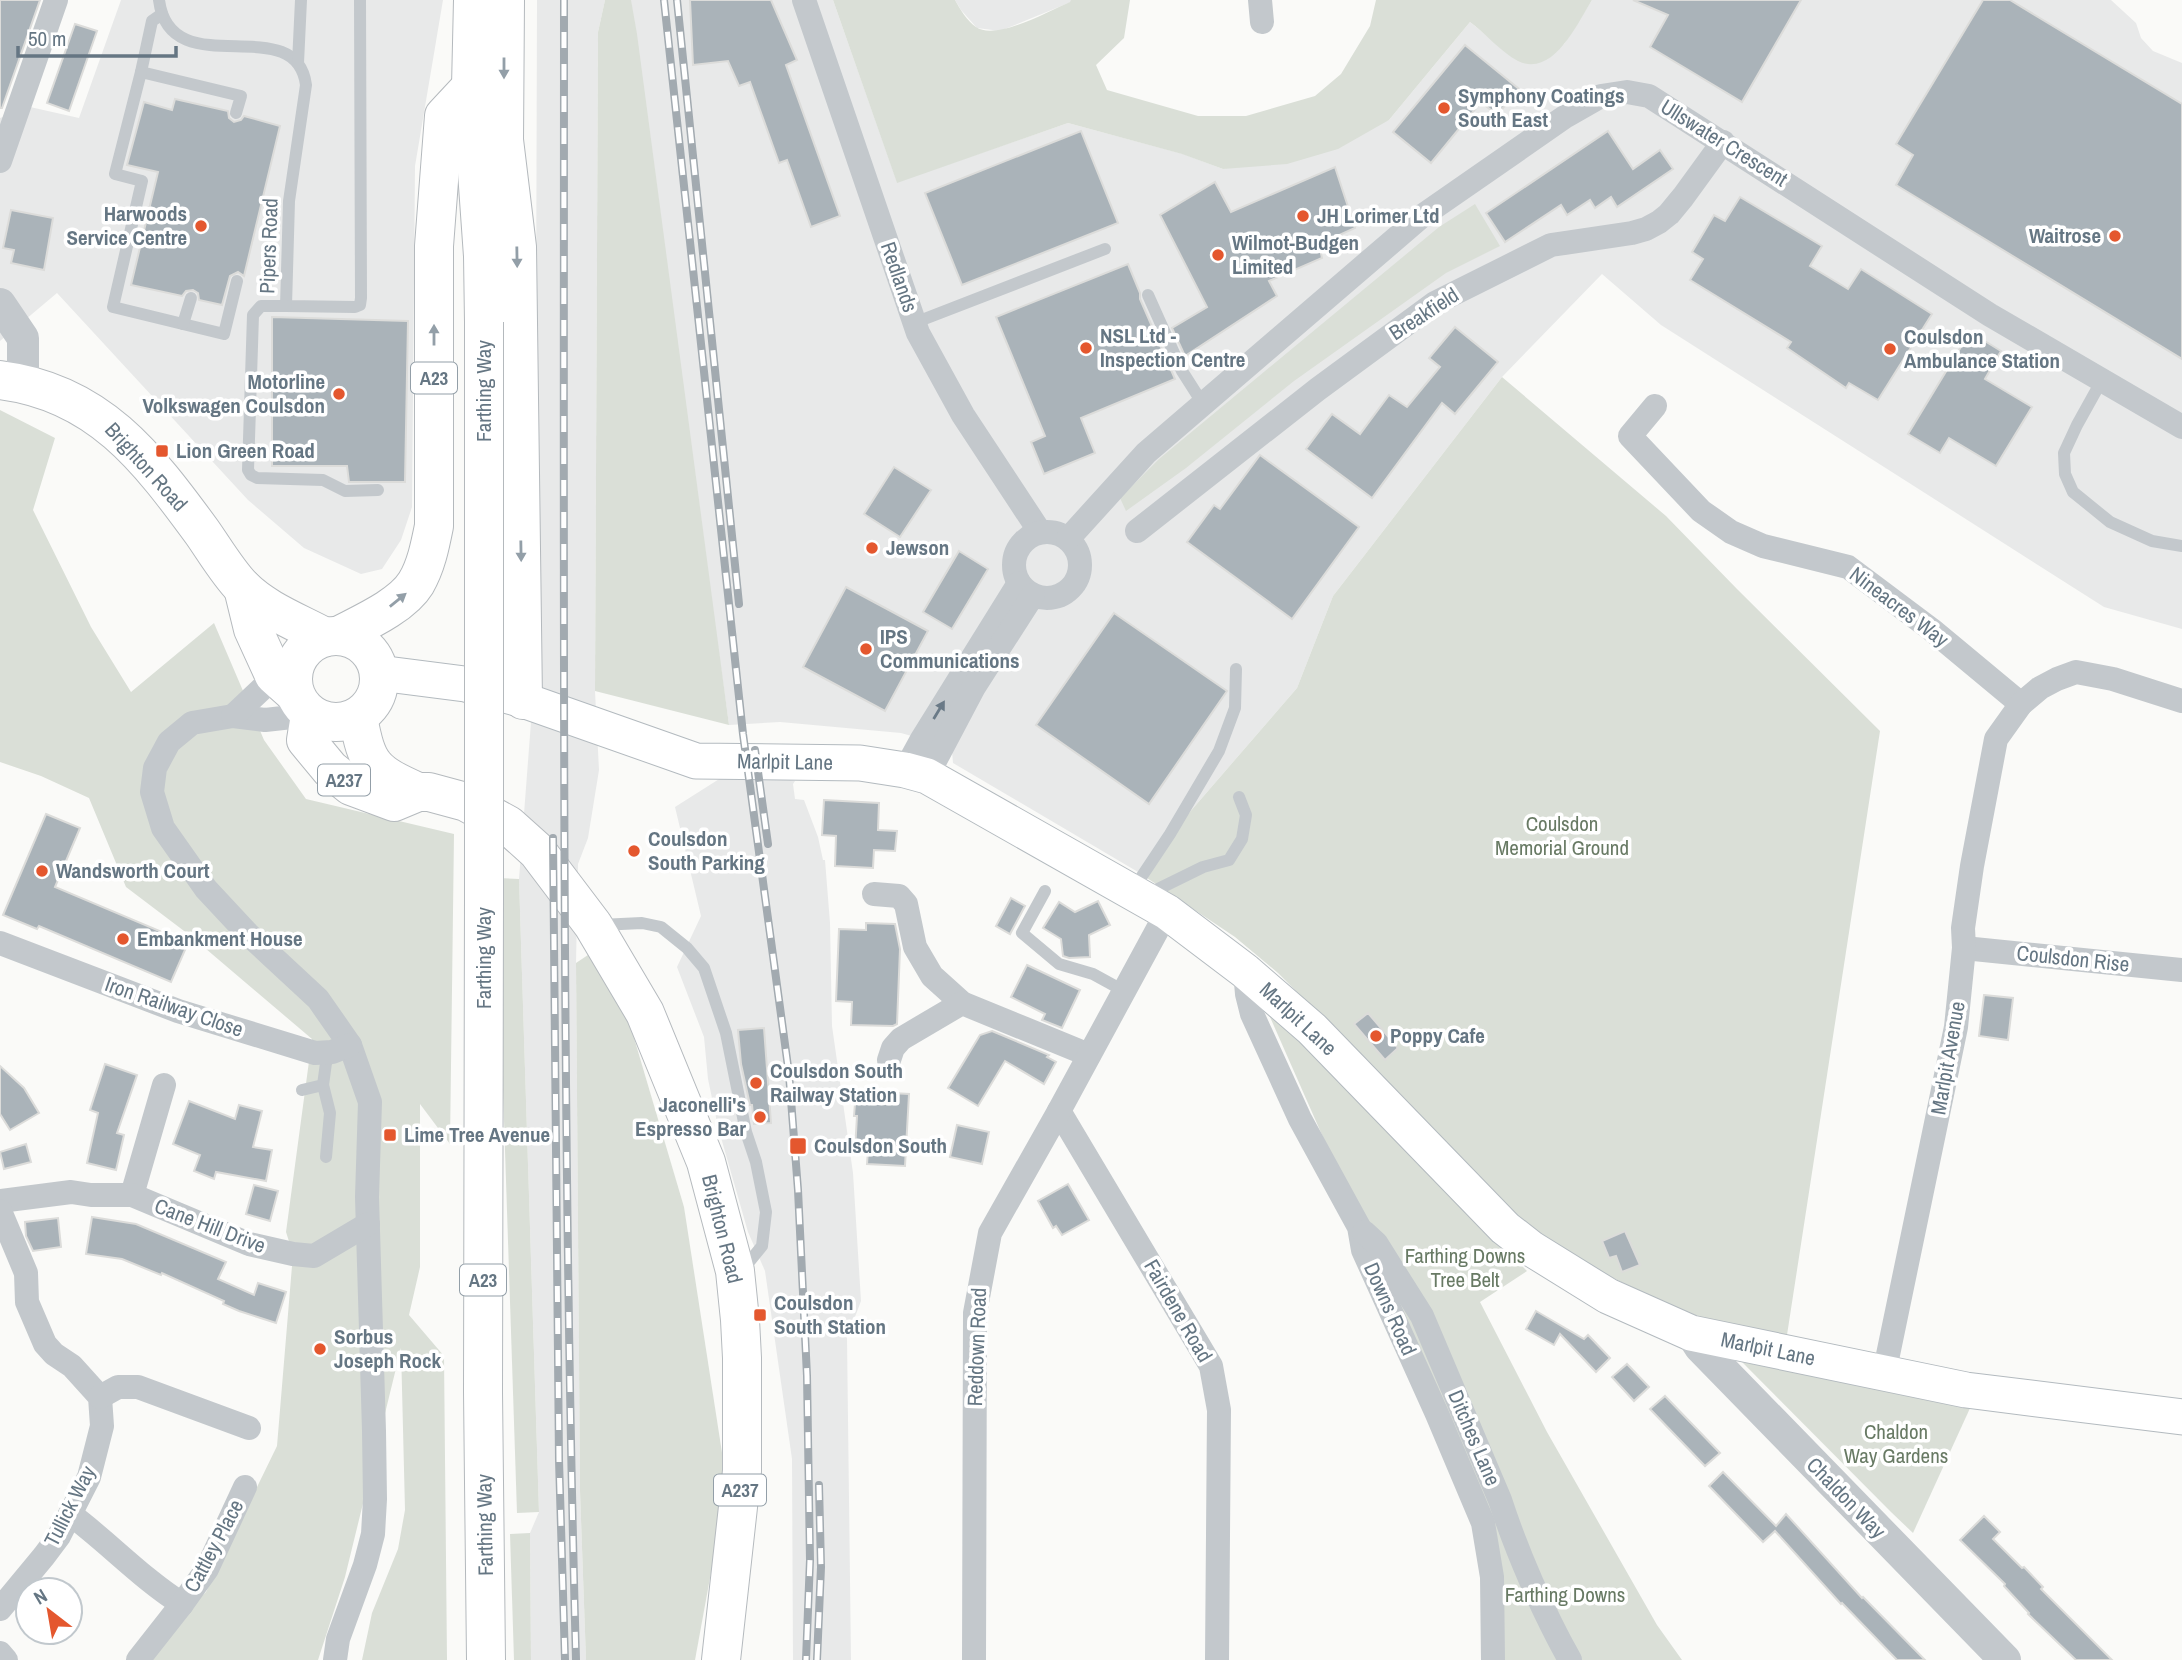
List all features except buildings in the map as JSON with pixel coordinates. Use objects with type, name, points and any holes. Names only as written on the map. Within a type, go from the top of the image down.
[{"type":"main road","name":"Farthing Way","points":[[473,0],[471,87],[483,256],[484,322],[483,1392],[486,1660]]},
{"type":"main road","name":"Farthing Way","points":[[483,256],[503,140],[505,0]]},
{"type":"main road","name":"A23","points":[[307,668],[400,599],[415,585],[428,557],[434,526],[433,246],[444,116],[471,87]]},
{"type":"main road","name":"A23","points":[[503,140],[517,247],[523,700]]},
{"type":"main road","name":"Brighton Road","points":[[11,382],[60,395],[87,408],[106,422],[131,444],[192,519],[243,588],[278,614],[307,668],[306,740],[330,769],[351,786],[394,802],[418,792],[429,792],[466,803],[508,825],[537,851],[602,925],[648,1020],[706,1162],[742,1266],[742,1471],[720,1660]]},
{"type":"main road","name":"Brighton Road","points":[[243,588],[253,629],[307,668]]},
{"type":"main road","points":[[351,638],[370,652],[379,673],[375,698],[358,717],[346,722],[321,720],[307,668],[351,638]]},
{"type":"main road","name":"Marlpit Lane","points":[[379,673],[465,684],[523,700],[696,761],[860,763],[916,773],[1147,900],[1245,971],[1312,1029],[1505,1228],[1532,1249],[1608,1296],[1691,1333],[1884,1374],[1966,1390],[2182,1417]]},
{"type":"main road","name":"Brighton Road","points":[[358,717],[370,761],[390,780],[418,792]]},
{"type":"street","points":[[0,161],[56,0]]},
{"type":"street","name":"Redlands","points":[[804,0],[914,323],[938,374],[1040,532]]},
{"type":"street","name":"Ullswater Crescent","points":[[1068,539],[1146,453],[1422,216],[1566,116],[1601,96],[1626,92],[1649,96],[1990,315],[2182,427]]},
{"type":"street","name":"Breakfield","points":[[1137,531],[1435,303],[1551,245],[1632,233],[1659,222],[1670,214],[1684,197],[1723,142]]},
{"type":"street","name":"Brighton Road","points":[[0,304],[23,338],[11,382]]},
{"type":"street","name":"Nineacres Way","points":[[1655,405],[1630,436],[1701,511],[1731,532],[1763,546],[1848,567],[1932,630],[2021,704]]},
{"type":"street","points":[[1049,531],[1068,539],[1079,556],[1078,577],[1064,593],[1054,597],[1044,598],[1026,589],[1015,573],[1013,562],[1021,543],[1040,532],[1049,531]]},
{"type":"street","points":[[916,773],[974,687],[1026,589]]},
{"type":"street","points":[[307,668],[265,720],[233,716],[192,723],[169,742],[155,768],[152,792],[163,828],[206,889],[248,934],[318,999],[370,1102],[368,1224],[375,1485],[373,1534],[365,1565],[338,1639],[335,1659]]},
{"type":"street","points":[[233,716],[264,687],[307,668]]},
{"type":"street","points":[[2021,704],[2040,688],[2076,672],[2113,679],[2182,701]]},
{"type":"street","name":"Marlpit Avenue","points":[[1884,1374],[1956,1027],[1964,948],[1963,928],[1996,739],[2021,704]]},
{"type":"street","points":[[874,894],[899,897],[905,904],[915,947],[932,976],[962,1003],[1089,1055]]},
{"type":"street","name":"Reddown Road","points":[[974,1660],[975,1313],[979,1280],[990,1233],[1124,991],[1147,900]]},
{"type":"street","name":"Iron Railway Close","points":[[0,943],[178,1011],[315,1053],[341,1049]]},
{"type":"street","name":"Coulsdon Rise","points":[[1964,948],[2182,970]]},
{"type":"street","name":"Downs Road","points":[[1245,971],[1252,1014],[1300,1119],[1359,1227],[1363,1250],[1437,1413],[1483,1523],[1492,1577],[1493,1660]]},
{"type":"street","points":[[890,1060],[893,1048],[901,1039],[962,1003]]},
{"type":"street","points":[[132,1195],[164,1085]]},
{"type":"street","name":"Fairdene Road","points":[[1059,1111],[1210,1366],[1219,1410],[1217,1660]]},
{"type":"street","name":"Cane Hill Drive","points":[[0,1201],[71,1192],[132,1195],[249,1244],[314,1256],[368,1224]]},
{"type":"street","points":[[0,1211],[26,1273],[27,1302],[45,1344],[72,1366],[100,1396],[118,1387],[138,1387],[249,1428]]},
{"type":"street","name":"Ditches Lane","points":[[1359,1227],[1376,1243],[1422,1316],[1552,1627],[1570,1660]]},
{"type":"street","name":"Chaldon Way","points":[[1691,1333],[1700,1347],[1774,1426],[2005,1660]]},
{"type":"street","name":"Tullick Way","points":[[0,1609],[59,1536],[89,1477],[102,1426],[100,1396]]},
{"type":"street","name":"Cattley Place","points":[[138,1660],[207,1569],[245,1487]]},
{"type":"street","points":[[1479,1513],[1500,1500]]},
{"type":"street","name":"Cattley Place","points":[[70,1514],[163,1592],[182,1604]]},
{"type":"street","points":[[0,1653],[6,1660]]},
{"type":"lane","points":[[159,0],[162,14],[173,32],[192,42],[276,49],[287,53],[298,63]]},
{"type":"lane","name":"Pipers Road","points":[[301,0],[298,63],[304,73],[306,85],[289,201],[286,306],[355,307],[360,305],[360,0]]},
{"type":"lane","points":[[162,14],[152,21],[115,174],[142,181],[113,307],[224,334],[237,281]]},
{"type":"lane","points":[[141,72],[241,96],[236,113]]},
{"type":"lane","points":[[914,323],[1105,249]]},
{"type":"lane","points":[[1148,295],[1182,371],[1203,404]]},
{"type":"lane","points":[[183,324],[191,298]]},
{"type":"lane","points":[[286,306],[261,306],[253,315],[248,470],[257,478],[323,480],[345,491],[378,490]]},
{"type":"lane","points":[[2102,380],[2064,453],[2065,474],[2073,492],[2110,522],[2152,541],[2182,547]]},
{"type":"lane","points":[[1147,900],[1183,813],[1219,751],[1235,708],[1236,669]]},
{"type":"lane","points":[[1147,900],[1203,867],[1229,860],[1242,839],[1246,815],[1239,797]]},
{"type":"lane","points":[[1045,891],[1023,933],[1059,964],[1093,974],[1124,991]]},
{"type":"lane","points":[[602,925],[642,923],[661,927],[687,948],[704,968],[726,1033],[766,1212],[762,1246],[742,1266]]},
{"type":"lane","points":[[326,1157],[330,1113],[323,1085],[326,1063],[341,1049]]},
{"type":"lane","points":[[302,1090],[323,1085]]},
{"type":"shaded area","points":[[121,0],[443,0],[415,166],[412,507],[401,540],[382,569],[361,574],[304,548],[248,500],[57,293],[0,341],[0,118],[30,107],[79,118]]},
{"type":"shaded area","points":[[537,0],[605,0],[598,32],[595,691],[599,770],[588,838],[578,864],[576,963],[580,1491],[586,1660],[531,1660],[530,1533],[539,1512],[519,879],[535,670]]},
{"type":"shaded area","points":[[627,0],[833,0],[897,182],[1068,123],[1183,154],[1223,169],[1389,120],[1470,22],[1517,60],[1564,44],[1592,0],[2111,0],[2136,23],[2141,38],[2153,51],[2182,63],[2182,629],[2104,607],[1661,325],[1602,274],[1502,377],[1333,596],[1297,688],[1138,872],[953,763],[952,751],[922,739],[901,733],[780,722],[729,725]]},
{"type":"shaded area","points":[[955,0],[1071,2],[1000,31],[977,28]]},
{"type":"shaded area","points":[[735,769],[795,781],[795,799],[804,800],[825,860],[830,923],[832,1026],[853,1173],[861,1301],[847,1338],[851,1660],[793,1660],[792,1459],[765,1271],[748,1232],[718,1127],[708,1079],[704,1037],[677,967],[701,916],[675,807]]},
{"type":"green space","points":[[605,0],[631,0],[637,34],[729,725],[595,691],[598,32]]},
{"type":"green space","points":[[833,0],[955,0],[976,27],[996,30],[1023,23],[1071,0],[1130,0],[1124,38],[1096,65],[1107,90],[1198,116],[1246,116],[1315,96],[1341,74],[1370,26],[1376,0],[1592,0],[1562,46],[1542,62],[1531,64],[1512,57],[1470,22],[1389,120],[1338,149],[1287,164],[1223,169],[1182,154],[1068,123],[897,183]]},
{"type":"green space","points":[[1475,204],[1500,246],[1446,273],[1294,381],[1186,468],[1126,511],[1120,498],[1159,459],[1439,227]]},
{"type":"green space","name":"Coulsdon Memorial Ground","points":[[1502,377],[1666,516],[1880,731],[1787,1335],[1701,1317],[1677,1309],[1605,1274],[1535,1230],[1504,1204],[1278,973],[1235,937],[1138,872],[1297,688],[1333,596]]},
{"type":"green space","points":[[0,410],[55,438],[33,510],[91,627],[131,692],[214,623],[264,740],[306,799],[454,834],[450,1144],[420,1104],[420,1267],[409,1315],[444,1356],[447,1660],[362,1660],[372,1613],[398,1549],[405,1510],[401,1348],[345,1577],[318,1660],[134,1660],[206,1592],[277,1446],[293,1254],[286,1232],[312,1039],[192,937],[126,887],[89,798],[41,776],[0,762]]},
{"type":"green space","points":[[496,878],[519,879],[539,1512],[517,1513]]},
{"type":"green space","points":[[591,953],[629,1021],[684,1207],[727,1485],[695,1660],[586,1660],[580,1491],[576,963]]},
{"type":"green space","name":"Farthing Downs","points":[[1266,1008],[1527,1271],[1480,1302],[1547,1432],[1657,1625],[1682,1660],[1502,1660],[1499,1576],[1439,1400]]},
{"type":"green space","name":"Chaldon Way Gardens","points":[[1742,1362],[1971,1406],[1913,1533],[1891,1512]]},
{"type":"green space","points":[[530,1533],[531,1660],[514,1660],[510,1534]]},
{"type":"railway","points":[[564,0],[566,1038],[576,1660]]},
{"type":"railway","points":[[664,0],[743,734],[789,1074],[807,1376],[810,1560],[806,1660]]},
{"type":"railway","points":[[677,0],[739,604]]},
{"type":"railway","points":[[755,750],[768,844]]},
{"type":"railway","points":[[553,838],[559,1460],[565,1660]]},
{"type":"railway","points":[[817,1660],[821,1567],[819,1485]]},
{"type":"place","name":"Symphony Coatings South East","points":[[1444,108]]},
{"type":"place","name":"JH Lorimer Ltd","points":[[1303,216]]},
{"type":"place","name":"Harwoods Service Centre","points":[[201,226]]},
{"type":"place","name":"Waitrose","points":[[2115,236]]},
{"type":"place","name":"Wilmot-Budgen Limited","points":[[1218,255]]},
{"type":"place","name":"NSL Ltd - Inspection Centre","points":[[1086,348]]},
{"type":"place","name":"Coulsdon Ambulance Station","points":[[1890,349]]},
{"type":"place","name":"Motorline Volkswagen Coulsdon","points":[[339,394]]},
{"type":"place","name":"Lion Green Road","points":[[162,451]]},
{"type":"place","name":"Jewson","points":[[872,548]]},
{"type":"place","name":"IPS Communications","points":[[866,649]]},
{"type":"place","name":"Coulsdon South Parking","points":[[634,851]]},
{"type":"place","name":"Wandsworth Court","points":[[42,871]]},
{"type":"place","name":"Embankment House","points":[[123,939]]},
{"type":"place","name":"Poppy Cafe","points":[[1376,1036]]},
{"type":"place","name":"Coulsdon South Railway Station","points":[[756,1083]]},
{"type":"place","name":"Jaconelli's Espresso Bar","points":[[760,1117]]},
{"type":"place","name":"Lime Tree Avenue","points":[[390,1135]]},
{"type":"place","name":"Coulsdon South","points":[[798,1146]]},
{"type":"place","name":"Coulsdon South Station","points":[[760,1315]]},
{"type":"place","name":"Sorbus Joseph Rock","points":[[320,1349]]},
{"type":"park label","name":"Farthing Downs Tree Belt","points":[[1465,1268]]}]
